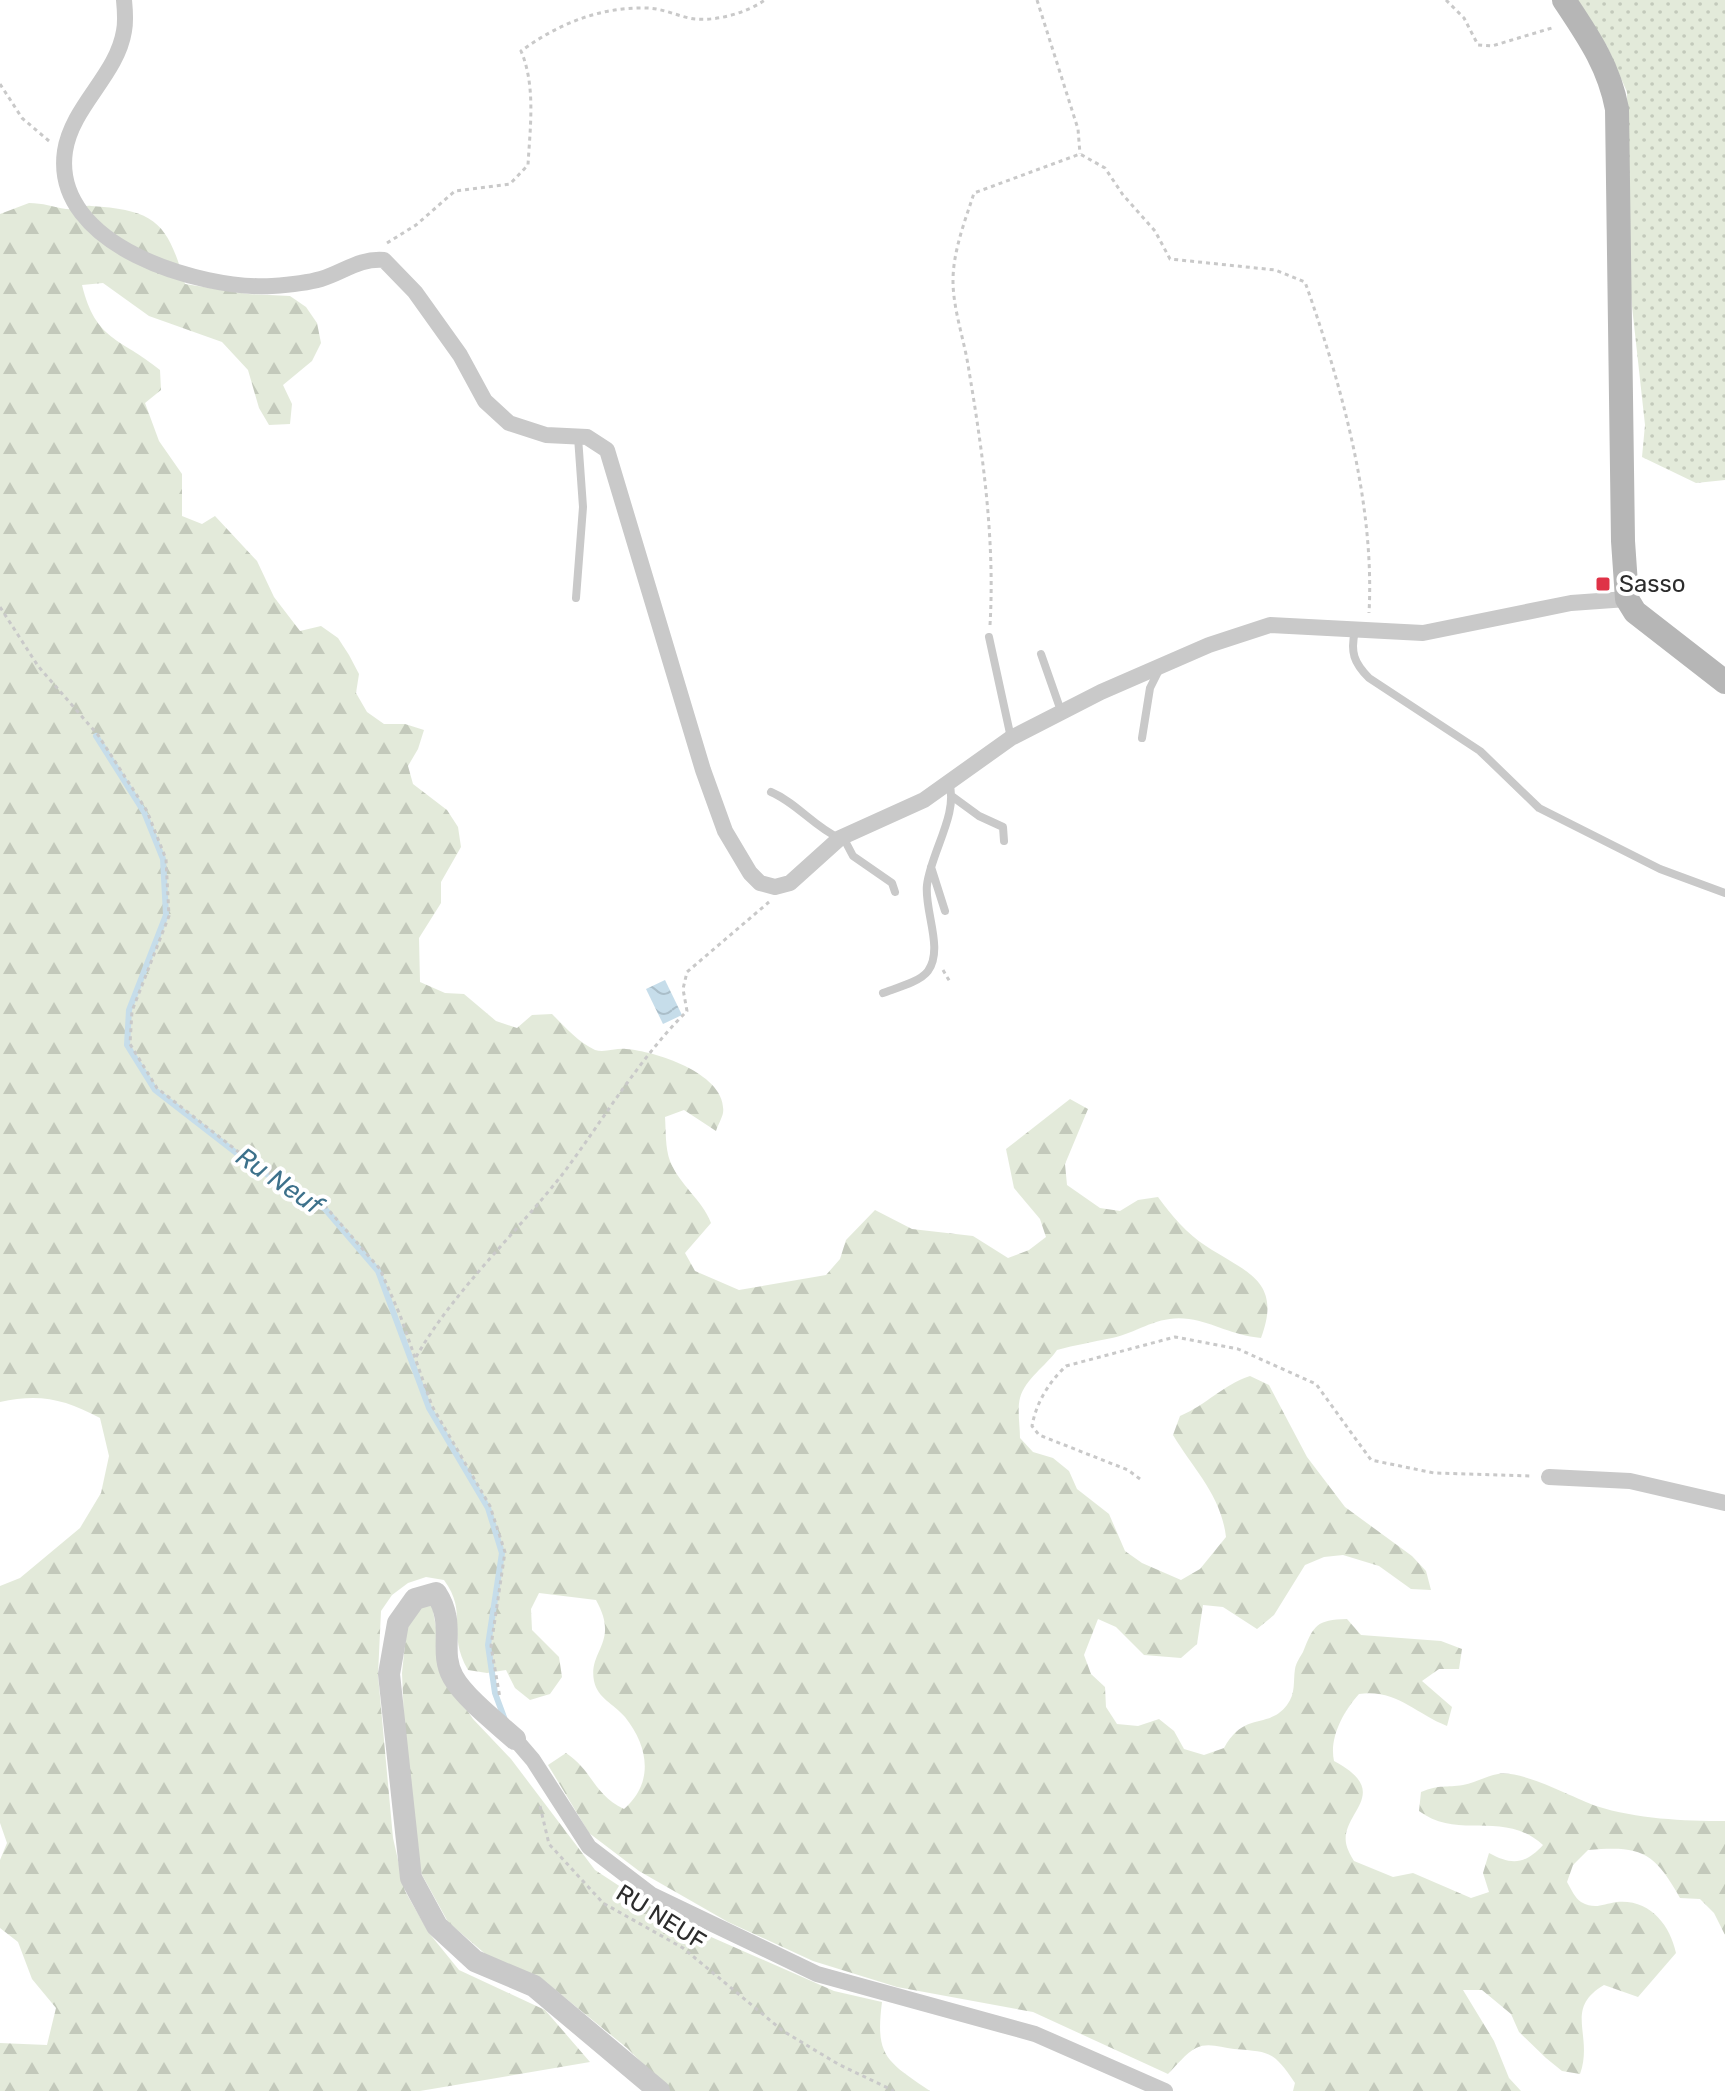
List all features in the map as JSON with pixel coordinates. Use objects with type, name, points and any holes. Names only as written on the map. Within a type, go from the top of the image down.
[{"type":"main road","points":[[1564,0],[1611,78],[1617,109],[1623,541],[1627,599],[1635,612],[1725,682]]},
{"type":"street","points":[[124,0],[125,29],[120,47],[71,132],[65,151],[65,169],[73,196],[89,219],[128,252],[162,269],[198,278],[271,286],[320,280],[367,259],[384,260],[415,292],[460,355],[485,401],[509,423],[546,435],[587,437],[607,450],[703,770],[725,831],[760,883],[775,887],[790,883],[841,837],[951,789],[1011,738],[1061,711],[1161,665],[1270,625],[1362,631],[1453,629],[1571,603],[1627,599]]},
{"type":"street","points":[[1549,1477],[1630,1481],[1725,1503]]},
{"type":"street","points":[[659,2091],[534,1986],[475,1961],[437,1926],[411,1878],[389,1674],[398,1623],[415,1599],[436,1593],[448,1611],[446,1645],[452,1676],[533,1760],[589,1847],[652,1895],[817,1974],[1035,2034],[1165,2091]]},
{"type":"lane","points":[[576,598],[583,507],[578,436]]},
{"type":"lane","points":[[1362,631],[1351,648],[1357,666],[1369,678],[1480,751],[1539,808],[1660,869],[1725,893]]},
{"type":"lane","points":[[989,637],[1011,738]]},
{"type":"lane","points":[[1041,654],[1061,711]]},
{"type":"lane","points":[[1142,738],[1150,688],[1161,665]]},
{"type":"lane","points":[[883,993],[923,976],[931,965],[934,952],[926,905],[931,866],[951,789],[979,816],[1003,827],[1004,841]]},
{"type":"lane","points":[[771,792],[787,798],[811,822],[841,837],[853,856],[892,883],[895,892]]},
{"type":"lane","points":[[931,866],[945,911]]},
{"type":"path","points":[[367,259],[416,225],[455,191],[510,184],[528,165],[531,115],[527,66],[521,51],[553,27],[604,11],[649,7],[694,19],[719,18],[765,0]]},
{"type":"path","points":[[1037,0],[1078,129],[1080,154]]},
{"type":"path","points":[[1446,0],[1464,18],[1478,45],[1492,46],[1567,23],[1579,23]]},
{"type":"path","points":[[0,84],[22,118],[65,151]]},
{"type":"path","points":[[989,637],[993,580],[989,520],[969,371],[953,282],[960,236],[974,193],[1080,154],[1105,168],[1123,195],[1155,231],[1170,259],[1275,270],[1305,282],[1343,394],[1368,551],[1362,631]]},
{"type":"path","points":[[0,607],[38,666],[98,735],[147,811],[166,859],[169,916],[132,1011],[130,1044],[157,1088],[254,1164],[326,1207],[380,1269],[416,1357],[432,1406],[490,1506],[505,1552],[491,1646],[502,1704]]},
{"type":"path","points":[[416,1357],[430,1333],[509,1241],[566,1169],[605,1110],[687,1011],[683,989],[687,972],[790,883]]},
{"type":"path","points":[[1140,1479],[1128,1470],[1039,1435],[1032,1426],[1034,1412],[1053,1378],[1066,1366],[1175,1337],[1238,1349],[1316,1384],[1371,1460],[1434,1473],[1549,1477]]},
{"type":"path","name":"RU NEUF","points":[[539,1797],[549,1844],[603,1903],[683,1948],[783,2031],[838,2064],[894,2091]]},
{"type":"green space","points":[[1576,0],[1725,0],[1725,480],[1696,483],[1642,457],[1645,425],[1630,288],[1627,92],[1607,46]]},
{"type":"green space","points":[[29,203],[66,209],[88,206],[131,211],[156,224],[165,234],[185,284],[248,294],[290,296],[306,307],[317,323],[321,343],[312,361],[283,385],[292,404],[290,424],[269,425],[259,408],[248,370],[222,342],[149,316],[103,283],[82,285],[94,318],[102,328],[160,370],[161,390],[145,403],[159,441],[182,474],[182,516],[202,524],[215,516],[257,561],[274,597],[300,631],[321,626],[338,638],[359,674],[356,693],[367,712],[384,724],[405,724],[424,730],[408,766],[413,784],[447,810],[458,827],[461,847],[441,882],[441,903],[419,938],[420,982],[445,993],[464,994],[496,1021],[517,1028],[532,1015],[552,1014],[577,1039],[595,1050],[626,1049],[654,1054],[687,1067],[714,1087],[721,1099],[723,1113],[716,1131],[684,1110],[665,1117],[670,1161],[711,1223],[685,1253],[695,1271],[739,1290],[826,1275],[840,1259],[846,1240],[875,1210],[912,1229],[973,1236],[1008,1258],[1029,1250],[1046,1237],[1040,1219],[1014,1188],[1006,1149],[1070,1099],[1088,1109],[1065,1164],[1067,1185],[1100,1208],[1120,1211],[1138,1200],[1158,1197],[1192,1236],[1246,1271],[1264,1290],[1267,1318],[1261,1338],[1178,1318],[1159,1321],[1112,1338],[1057,1350],[1031,1379],[1020,1398],[1020,1438],[1033,1452],[1053,1458],[1069,1471],[1077,1489],[1109,1514],[1125,1551],[1142,1563],[1181,1580],[1200,1569],[1226,1537],[1213,1495],[1173,1435],[1180,1416],[1231,1384],[1250,1376],[1269,1385],[1307,1457],[1345,1507],[1412,1556],[1426,1571],[1431,1590],[1411,1589],[1379,1566],[1343,1555],[1324,1557],[1305,1565],[1274,1615],[1257,1629],[1223,1607],[1203,1605],[1197,1644],[1181,1658],[1144,1655],[1116,1627],[1098,1619],[1084,1655],[1091,1674],[1105,1687],[1106,1707],[1117,1724],[1138,1726],[1159,1719],[1174,1731],[1184,1749],[1204,1755],[1224,1748],[1240,1729],[1272,1717],[1287,1705],[1293,1692],[1296,1665],[1314,1630],[1322,1623],[1347,1619],[1361,1635],[1441,1641],[1462,1649],[1459,1669],[1439,1669],[1422,1681],[1452,1707],[1447,1726],[1395,1698],[1372,1693],[1359,1694],[1343,1717],[1335,1734],[1334,1761],[1352,1772],[1363,1793],[1347,1832],[1347,1845],[1354,1861],[1393,1877],[1413,1873],[1471,1898],[1489,1892],[1483,1873],[1489,1853],[1504,1860],[1518,1861],[1543,1845],[1528,1834],[1513,1829],[1450,1824],[1434,1820],[1419,1811],[1421,1792],[1467,1784],[1498,1774],[1533,1780],[1596,1806],[1628,1814],[1677,1820],[1725,1821],[1725,1935],[1714,1913],[1700,1899],[1680,1898],[1662,1870],[1643,1854],[1621,1849],[1588,1850],[1573,1865],[1567,1882],[1579,1900],[1595,1906],[1629,1902],[1649,1909],[1669,1933],[1676,1953],[1638,1997],[1604,1985],[1592,1994],[1582,2013],[1584,2047],[1580,2074],[1562,2071],[1546,2058],[1519,2032],[1511,2014],[1482,1990],[1463,1990],[1494,2041],[1509,2078],[1521,2091],[1293,2091],[1295,2083],[1288,2072],[1276,2059],[1264,2053],[1201,2046],[1189,2053],[1168,2074],[1033,2012],[897,1987],[813,1961],[728,1922],[639,1871],[589,1833],[548,1765],[566,1753],[606,1796],[624,1809],[634,1799],[644,1776],[643,1752],[633,1728],[602,1697],[594,1681],[593,1670],[605,1626],[596,1600],[539,1593],[531,1609],[532,1630],[559,1657],[562,1677],[550,1694],[530,1700],[515,1688],[506,1670],[487,1673],[468,1670],[458,1645],[457,1613],[451,1592],[444,1580],[426,1577],[408,1583],[392,1595],[381,1611],[378,1675],[393,1838],[405,1891],[429,1933],[459,1970],[545,2010],[590,2062],[420,2091],[0,2091],[0,2043],[47,2045],[56,2008],[32,1979],[18,1942],[0,1928],[0,1860],[7,1843],[0,1823],[0,1586],[20,1578],[80,1528],[101,1493],[109,1456],[100,1418],[87,1411],[40,1398],[0,1402],[0,214]]},
{"type":"green space","points":[[432,1605],[445,1677],[473,1719],[511,1759],[595,1870],[668,1918],[834,1991],[882,2002],[880,2034],[887,2056],[930,2091],[670,2091],[627,2048],[543,1980],[490,1958],[448,1922],[421,1873],[405,1743],[402,1673],[407,1624],[421,1607]]},
{"type":"water","points":[[665,980],[682,1015],[663,1024],[646,989]]},
{"type":"waterway","name":"Ru Neuf","points":[[96,736],[144,812],[163,859],[166,915],[129,1010],[127,1045],[155,1090],[253,1166],[325,1209],[378,1271],[429,1408],[488,1508],[502,1553],[488,1645],[495,1693],[505,1720]]},
{"type":"place","name":"Sasso","points":[[1603,584]]}]
